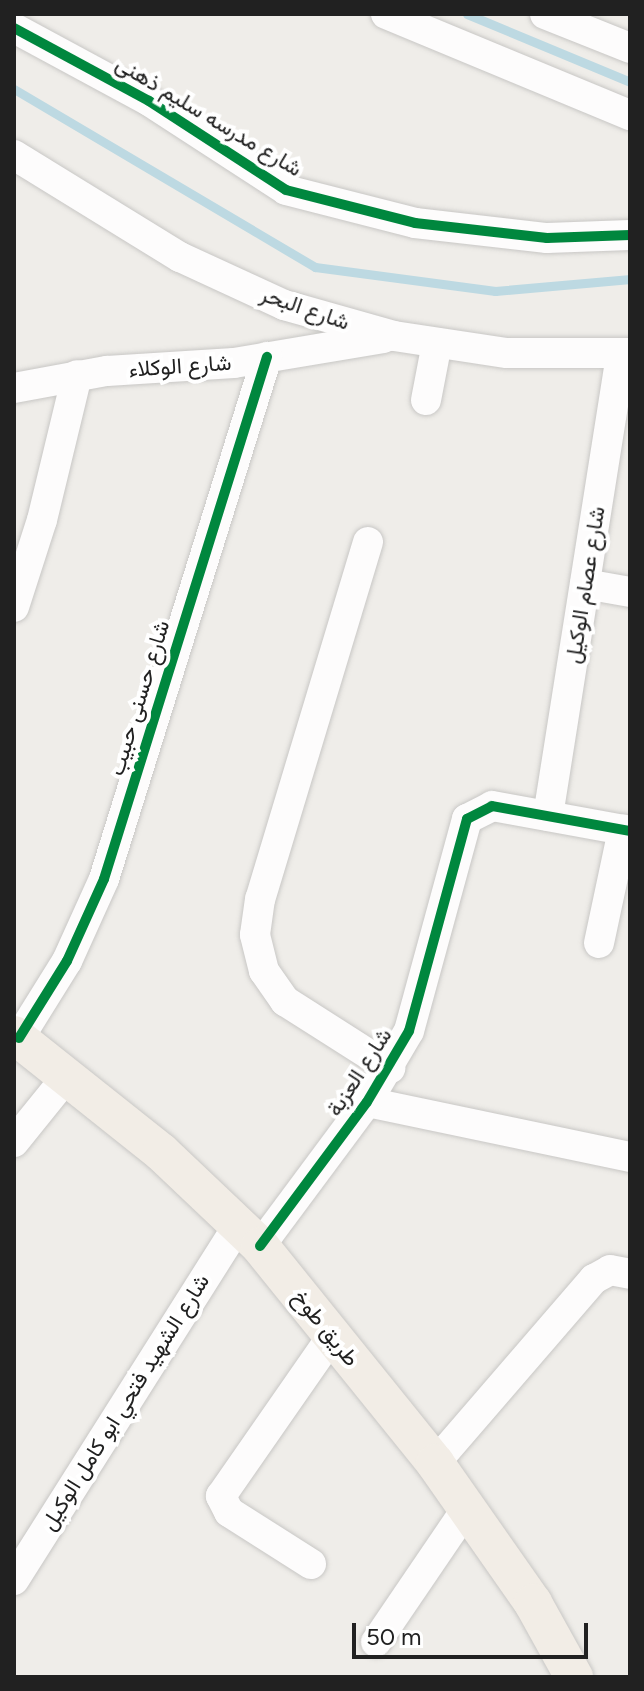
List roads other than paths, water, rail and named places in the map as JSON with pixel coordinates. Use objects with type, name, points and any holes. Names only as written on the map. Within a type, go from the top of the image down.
[{"type":"main road","name":"طريق طوخ","points":[[16,1037],[68,1075],[161,1152],[249,1235],[435,1463],[533,1603],[574,1677]]},
{"type":"street","points":[[386,14],[630,115]]},
{"type":"street","points":[[545,14],[630,48]]},
{"type":"street","name":"شارع مدرسه سليم ذهنى","points":[[14,28],[149,101],[286,190],[415,223],[547,238],[630,235]]},
{"type":"street","name":"شارع البحر","points":[[14,155],[180,257],[284,305],[394,336],[437,343],[507,353],[626,354]]},
{"type":"street","name":"شارع الوكلاء","points":[[14,388],[77,375],[200,367],[394,336]]},
{"type":"street","points":[[426,400],[437,343]]},
{"type":"street","name":"شارع عصام الوكيل","points":[[548,816],[626,354]]},
{"type":"street","name":"شارع حسنى حبيب","points":[[16,1037],[67,961],[104,879],[267,357]]},
{"type":"street","points":[[14,607],[42,520],[77,375]]},
{"type":"street","points":[[368,542],[260,899],[255,935],[264,971],[285,1001],[390,1068]]},
{"type":"street","points":[[585,584],[630,592]]},
{"type":"street","name":"شارع العزبة","points":[[249,1235],[367,1102],[390,1068],[423,992],[460,831],[478,810],[492,806],[548,816]]},
{"type":"street","points":[[548,816],[627,831],[599,943]]},
{"type":"street","points":[[14,1142],[68,1075]]},
{"type":"street","points":[[367,1102],[630,1157]]},
{"type":"street","name":"شارع الشهيد فتحي ابو كامل الوكيل","points":[[14,1580],[249,1235]]},
{"type":"street","points":[[435,1463],[594,1279],[610,1270],[630,1274]]},
{"type":"street","points":[[311,1564],[229,1512],[221,1496],[333,1335]]},
{"type":"street","points":[[376,1642],[467,1508]]},
{"type":"waterway","points":[[467,14],[630,82]]},
{"type":"waterway","points":[[14,89],[315,267],[495,291],[630,279]]}]
